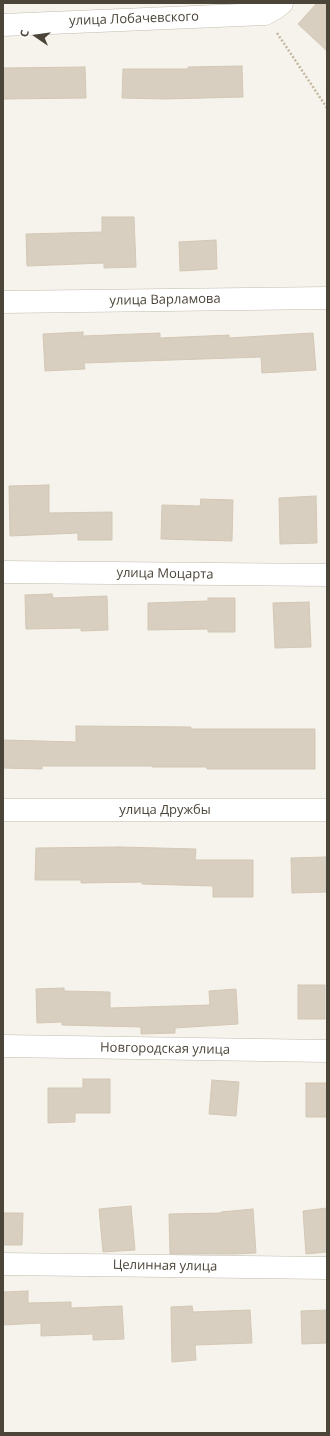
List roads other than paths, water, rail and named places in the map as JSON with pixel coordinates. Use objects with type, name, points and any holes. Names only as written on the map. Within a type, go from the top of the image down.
[{"type":"street","name":"улица Лобачевского","points":[[3,25],[273,8]]},
{"type":"street","name":"улица Варламова","points":[[3,302],[327,298]]},
{"type":"street","name":"улица Моцарта","points":[[3,572],[327,575]]},
{"type":"street","name":"улица Дружбы","points":[[3,810],[327,810]]},
{"type":"street","name":"Новгородская улица","points":[[3,1046],[327,1051]]},
{"type":"street","name":"Целинная улица","points":[[3,1264],[327,1268]]}]
